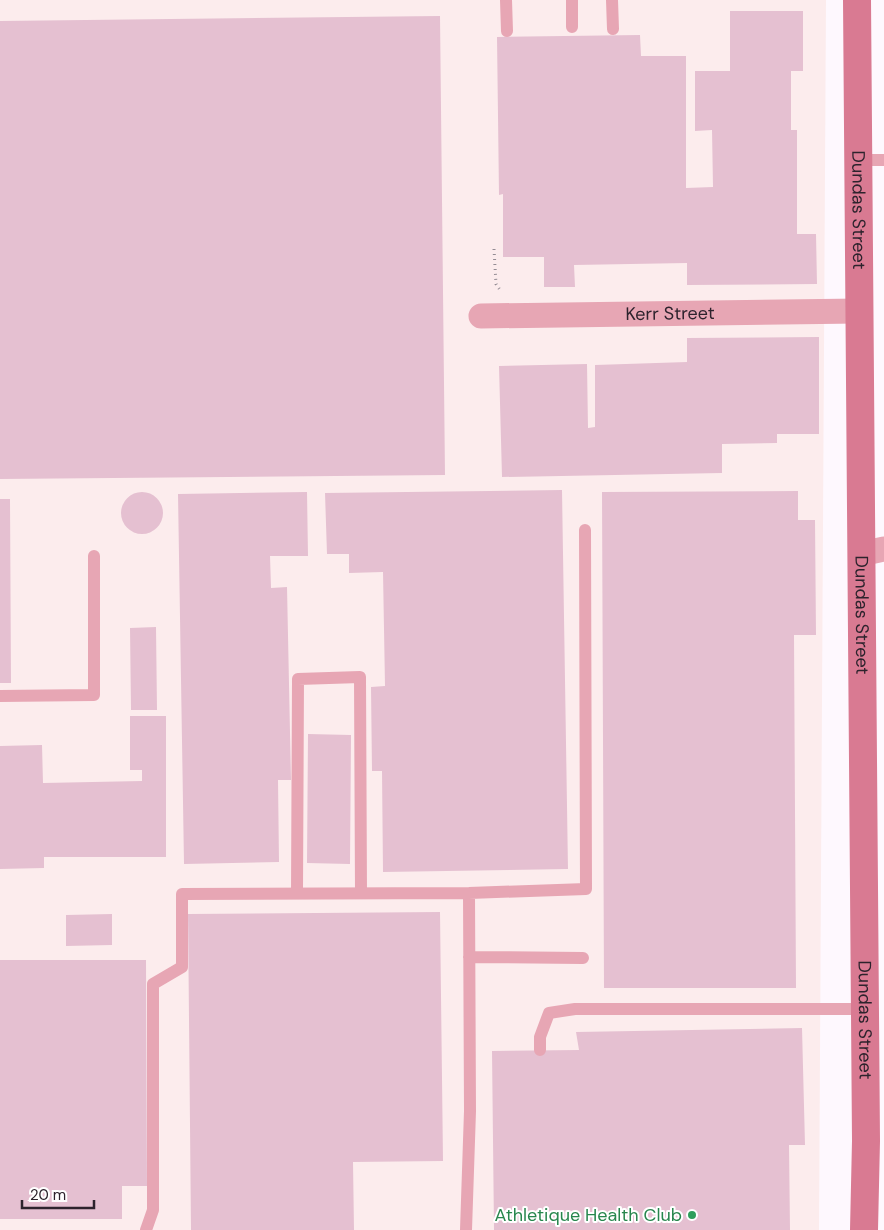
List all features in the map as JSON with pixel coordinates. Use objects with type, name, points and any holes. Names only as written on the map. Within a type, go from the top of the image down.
[{"type":"street","name":"Dundas Street","points":[[857,0],[872,160],[859,310],[872,551],[865,1009],[866,1141],[864,1230]]},
{"type":"street","name":"Kerr Street","points":[[481,316],[859,310]]},
{"type":"lane","points":[[506,0],[507,31]]},
{"type":"lane","points":[[572,0],[572,27]]},
{"type":"lane","points":[[612,0],[613,29]]},
{"type":"lane","points":[[146,1230],[153,1210],[154,984],[182,967],[182,894],[469,893],[586,889],[585,530]]},
{"type":"lane","points":[[0,696],[94,695],[94,556]]},
{"type":"lane","points":[[297,893],[298,679],[360,677],[361,893]]},
{"type":"lane","points":[[466,1230],[470,1111],[469,893]]},
{"type":"lane","points":[[469,957],[583,958]]},
{"type":"lane","points":[[540,1050],[540,1036],[550,1013],[575,1008],[865,1009]]},
{"type":"shaded area","points":[[0,0],[826,0],[819,1230],[0,1230]]},
{"type":"building","points":[[730,11],[803,11],[803,71],[791,71],[791,130],[797,130],[797,234],[816,234],[817,284],[687,285],[687,263],[574,265],[575,287],[544,287],[544,257],[503,257],[503,194],[499,195],[497,37],[640,35],[641,56],[686,56],[686,188],[713,187],[712,130],[695,131],[695,71],[730,71]]},
{"type":"building","points":[[440,16],[445,475],[0,479],[0,21]]},
{"type":"building","points":[[819,337],[819,434],[777,434],[777,443],[722,444],[722,473],[502,477],[499,366],[587,364],[588,428],[595,427],[595,365],[687,362],[687,338]]},
{"type":"building","points":[[562,490],[568,869],[383,872],[382,771],[372,771],[371,687],[385,686],[383,572],[349,573],[349,554],[327,554],[325,493]]},
{"type":"building","points":[[798,491],[798,520],[815,520],[816,635],[794,635],[796,988],[604,988],[602,492]]},
{"type":"building","points":[[142,492],[157,498],[163,513],[157,528],[142,534],[127,528],[121,513],[127,498]]},
{"type":"building","points":[[307,492],[308,556],[270,556],[271,588],[287,587],[291,780],[278,780],[279,862],[184,864],[178,494]]},
{"type":"building","points":[[0,499],[10,499],[11,683],[0,683]]},
{"type":"building","points":[[156,627],[157,710],[131,710],[130,628]]},
{"type":"building","points":[[130,716],[166,716],[166,857],[44,857],[44,868],[0,869],[0,746],[42,745],[43,783],[142,781],[142,770],[130,770]]},
{"type":"building","points":[[308,734],[351,735],[350,864],[307,863]]},
{"type":"building","points":[[440,912],[443,1161],[353,1162],[354,1230],[191,1230],[188,914]]},
{"type":"building","points":[[112,914],[112,945],[66,946],[66,915]]},
{"type":"building","points":[[0,960],[146,960],[147,1186],[122,1186],[122,1219],[0,1219]]},
{"type":"building","points":[[802,1028],[805,1145],[789,1145],[790,1230],[494,1230],[492,1051],[579,1050],[576,1032]]},
{"type":"place","name":"Athletique Health Club","points":[[692,1215]]}]
